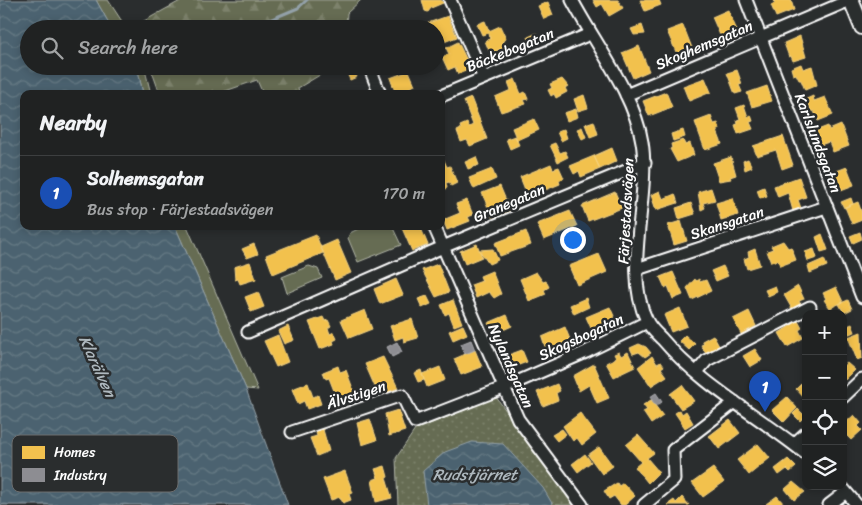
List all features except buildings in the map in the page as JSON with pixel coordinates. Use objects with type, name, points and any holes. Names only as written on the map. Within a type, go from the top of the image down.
[{"type":"street","points":[[450,0],[483,76]]},
{"type":"street","name":"Färjestadsvägen","points":[[572,0],[626,95],[636,118],[645,163],[639,224],[638,269],[640,296],[647,322],[676,356],[802,451]]},
{"type":"street","name":"Karlslundsgatan","points":[[746,0],[862,297]]},
{"type":"street","points":[[851,0],[862,28]]},
{"type":"street","name":"Skoghemsgatan","points":[[626,95],[851,0]]},
{"type":"street","name":"Bäckebogatan","points":[[445,94],[483,76],[590,34]]},
{"type":"street","points":[[373,75],[379,90]]},
{"type":"street","name":"Granegatan","points":[[248,332],[443,247],[645,163]]},
{"type":"street","name":"Skansgatan","points":[[638,269],[826,207]]},
{"type":"street","name":"Nylandsgatan","points":[[436,230],[518,419],[582,505]]},
{"type":"street","points":[[697,372],[707,360],[810,308]]},
{"type":"street","name":"Skogsbogatan","points":[[415,422],[503,388],[586,352],[647,322]]},
{"type":"street","points":[[847,393],[862,379]]},
{"type":"street","name":"Älvstigen","points":[[292,432],[402,395],[415,422]]},
{"type":"street","points":[[644,505],[674,480],[673,450],[735,402]]},
{"type":"street","points":[[794,444],[802,437]]},
{"type":"street","points":[[830,505],[842,490]]},
{"type":"street","points":[[844,490],[856,505]]},
{"type":"green space","points":[[96,0],[108,0],[121,20],[107,20]]},
{"type":"green space","points":[[182,0],[361,0],[347,13],[347,20],[146,20]]},
{"type":"green space","points":[[139,75],[146,75],[150,90],[142,90]]},
{"type":"green space","points":[[153,75],[320,75],[298,88],[299,90],[261,90],[257,80],[228,90],[159,90]]},
{"type":"green space","points":[[177,230],[189,230],[258,390],[246,389]]},
{"type":"green space","points":[[356,230],[394,230],[401,245],[358,262],[348,238],[350,233]]},
{"type":"green space","points":[[309,266],[318,269],[322,278],[287,293],[282,277]]},
{"type":"green space","points":[[496,397],[575,505],[398,505],[396,458],[415,430]]},
{"type":"water","name":"Klarälven","points":[[0,0],[96,0],[107,20],[20,20],[20,75],[139,75],[142,90],[20,90],[20,230],[177,230],[246,389],[288,505],[0,505]]},
{"type":"water","name":"Rudstjärnet","points":[[472,442],[503,444],[543,488],[553,505],[427,505],[423,471],[445,452]]},
{"type":"waterway","points":[[269,20],[298,8],[307,0]]},
{"type":"place","name":"Solhemsgatan","points":[[765,412]]}]
